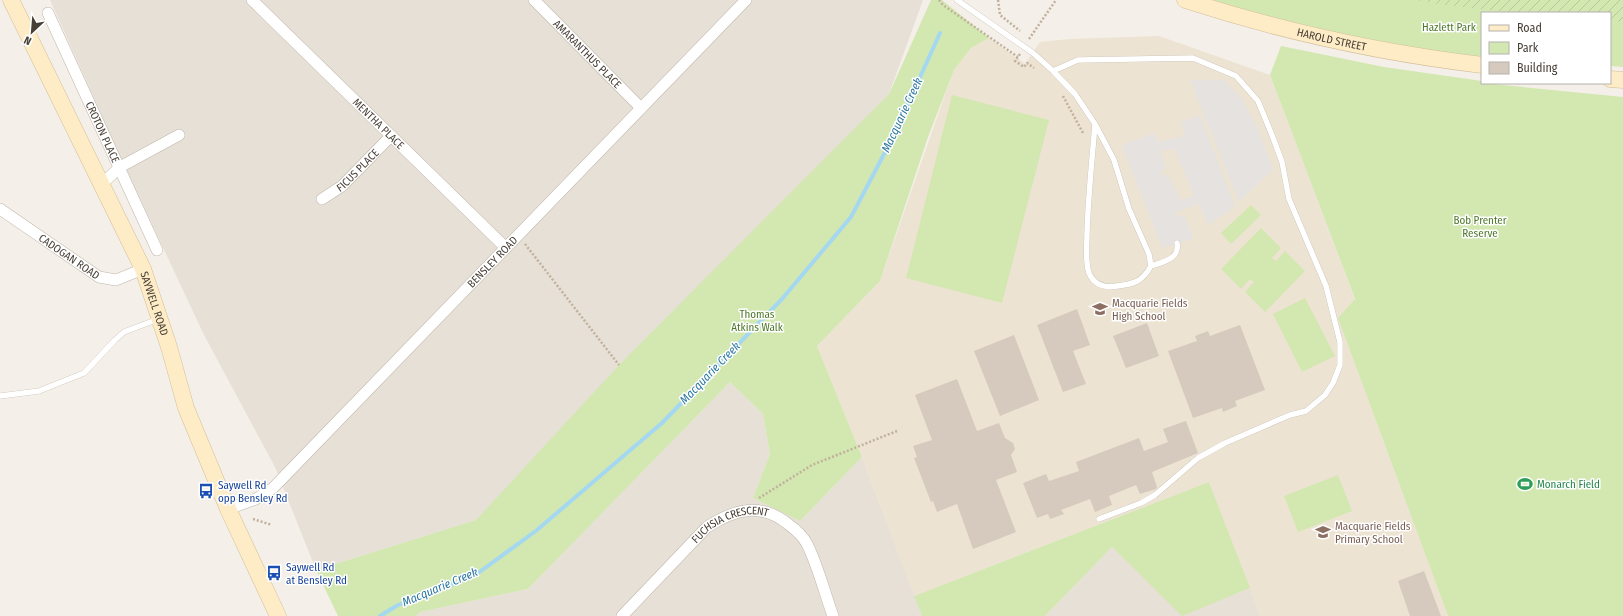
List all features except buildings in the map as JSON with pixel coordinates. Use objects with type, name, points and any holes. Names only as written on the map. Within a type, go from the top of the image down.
[{"type":"street","name":"SAYWELL ROAD","points":[[11,0],[103,183],[143,269],[160,319],[186,408],[228,508],[278,616]]},
{"type":"street","name":"MENTHA PLACE","points":[[252,0],[506,248]]},
{"type":"street","name":"AMARANTHUS PLACE","points":[[534,0],[641,108]]},
{"type":"street","name":"BENSLEY ROAD","points":[[228,508],[256,499],[273,488],[746,0]]},
{"type":"street","name":"HAROLD STREET","points":[[1185,0],[1263,23],[1329,39],[1481,66]]},
{"type":"street","name":"CROTON PLACE","points":[[48,13],[157,250]]},
{"type":"street","points":[[1611,79],[1623,80]]},
{"type":"street","points":[[103,183],[120,167],[179,135]]},
{"type":"street","name":"FICUS PLACE","points":[[322,199],[342,186],[391,136]]},
{"type":"street","name":"CADOGAN ROAD","points":[[0,209],[99,277],[116,280],[143,269]]},
{"type":"street","name":"FUCHSIA CRESCENT","points":[[622,616],[707,527],[723,517],[743,511],[763,510],[781,518],[795,529],[807,543],[833,616]]},
{"type":"street","points":[[630,608],[638,616]]},
{"type":"lane","points":[[957,0],[1033,53],[1075,94],[1095,124],[1114,160],[1129,209],[1149,254],[1151,266]]},
{"type":"lane","points":[[1053,71],[1078,60],[1193,58],[1236,76],[1258,101],[1282,162],[1289,199],[1326,286],[1340,342],[1340,365],[1333,383],[1325,395],[1306,411],[1290,415],[1225,444],[1198,458],[1155,495],[1141,503],[1099,519]]},
{"type":"lane","points":[[1095,124],[1088,210],[1087,246],[1089,273],[1095,282],[1104,287],[1134,283],[1146,274],[1151,266],[1170,260],[1176,252],[1178,243]]},
{"type":"lane","points":[[0,396],[39,391],[84,373],[124,332],[160,319]]},
{"type":"path","points":[[939,0],[943,5],[1018,56],[1015,61],[1024,67],[1027,63],[1037,70]]},
{"type":"path","points":[[998,0],[1000,15],[1030,39],[1056,0]]},
{"type":"path","points":[[1062,95],[1083,133]]},
{"type":"path","points":[[519,235],[619,365]]},
{"type":"path","points":[[757,500],[812,465],[897,431]]},
{"type":"path","points":[[253,518],[272,525]]},
{"type":"shaded area","points":[[50,0],[923,0],[889,94],[476,520],[316,570],[275,467],[204,335],[114,143]]},
{"type":"shaded area","name":"Macquarie Fields High School","points":[[1159,36],[1270,75],[1355,300],[1338,318],[1448,616],[1260,616],[1209,482],[914,596],[862,457],[817,346],[880,281],[954,70],[971,48],[989,38],[1025,64],[1040,42],[1070,39]]},
{"type":"shaded area","points":[[1190,80],[1224,80],[1242,99],[1257,127],[1273,169],[1239,202]]},
{"type":"shaded area","points":[[1200,115],[1235,206],[1209,225],[1198,204],[1177,212],[1176,215],[1179,217],[1185,215],[1193,239],[1162,248],[1122,145],[1155,133],[1158,142],[1185,136],[1180,122]],"holes":[[[1175,149],[1194,196],[1180,200],[1168,174],[1163,176],[1160,173],[1166,168],[1160,151]]]},
{"type":"shaded area","points":[[730,382],[763,414],[770,454],[753,498],[800,521],[862,457],[922,616],[416,616],[420,612],[528,589]]},
{"type":"shaded area","points":[[1112,547],[1182,615],[1250,588],[1260,616],[1045,616]]},
{"type":"green space","name":"Thomas Atkins Walk","points":[[931,0],[942,0],[989,38],[971,48],[954,70],[928,137],[880,281],[817,346],[862,457],[800,521],[753,498],[770,454],[763,414],[730,382],[528,589],[420,612],[416,616],[338,616],[316,570],[476,520],[619,365],[889,94]]},
{"type":"green space","name":"Hazlett Park","points":[[1213,0],[1623,0],[1623,67],[1611,66],[1611,12],[1481,12],[1481,57],[1429,52],[1292,25]]},
{"type":"green space","points":[[1415,0],[1623,0],[1623,22],[1611,21],[1611,12],[1510,12]]},
{"type":"green space","name":"Bob Prenter Reserve","points":[[1281,46],[1384,67],[1481,81],[1481,84],[1623,97],[1623,616],[1448,616],[1338,318],[1355,299],[1270,75]]},
{"type":"green space","points":[[952,95],[1049,120],[1002,303],[906,278]]},
{"type":"green space","points":[[1251,205],[1261,215],[1231,244],[1221,233]]},
{"type":"green space","points":[[1261,228],[1281,248],[1272,258],[1276,261],[1285,251],[1305,271],[1265,312],[1245,292],[1254,282],[1250,279],[1241,289],[1221,269]]},
{"type":"green space","points":[[1305,298],[1335,356],[1302,372],[1273,314]]},
{"type":"green space","points":[[1338,475],[1352,511],[1298,532],[1284,496]]},
{"type":"green space","points":[[1209,482],[1250,588],[1182,616],[1112,547],[1045,616],[922,616],[914,596]]},
{"type":"waterway","name":"Macquarie Creek","points":[[380,616],[398,605],[474,576],[537,530],[662,423],[782,299],[851,217],[893,137],[940,33]]},
{"type":"place","name":"Macquarie Fields High School","points":[[1100,309]]},
{"type":"place","name":"Monarch Field","points":[[1525,484]]},
{"type":"place","name":"Saywell Rd opp Bensley Rd","points":[[206,491]]},
{"type":"place","name":"Macquarie Fields Primary School","points":[[1323,532]]},
{"type":"place","name":"Saywell Rd at Bensley Rd","points":[[274,573]]}]
